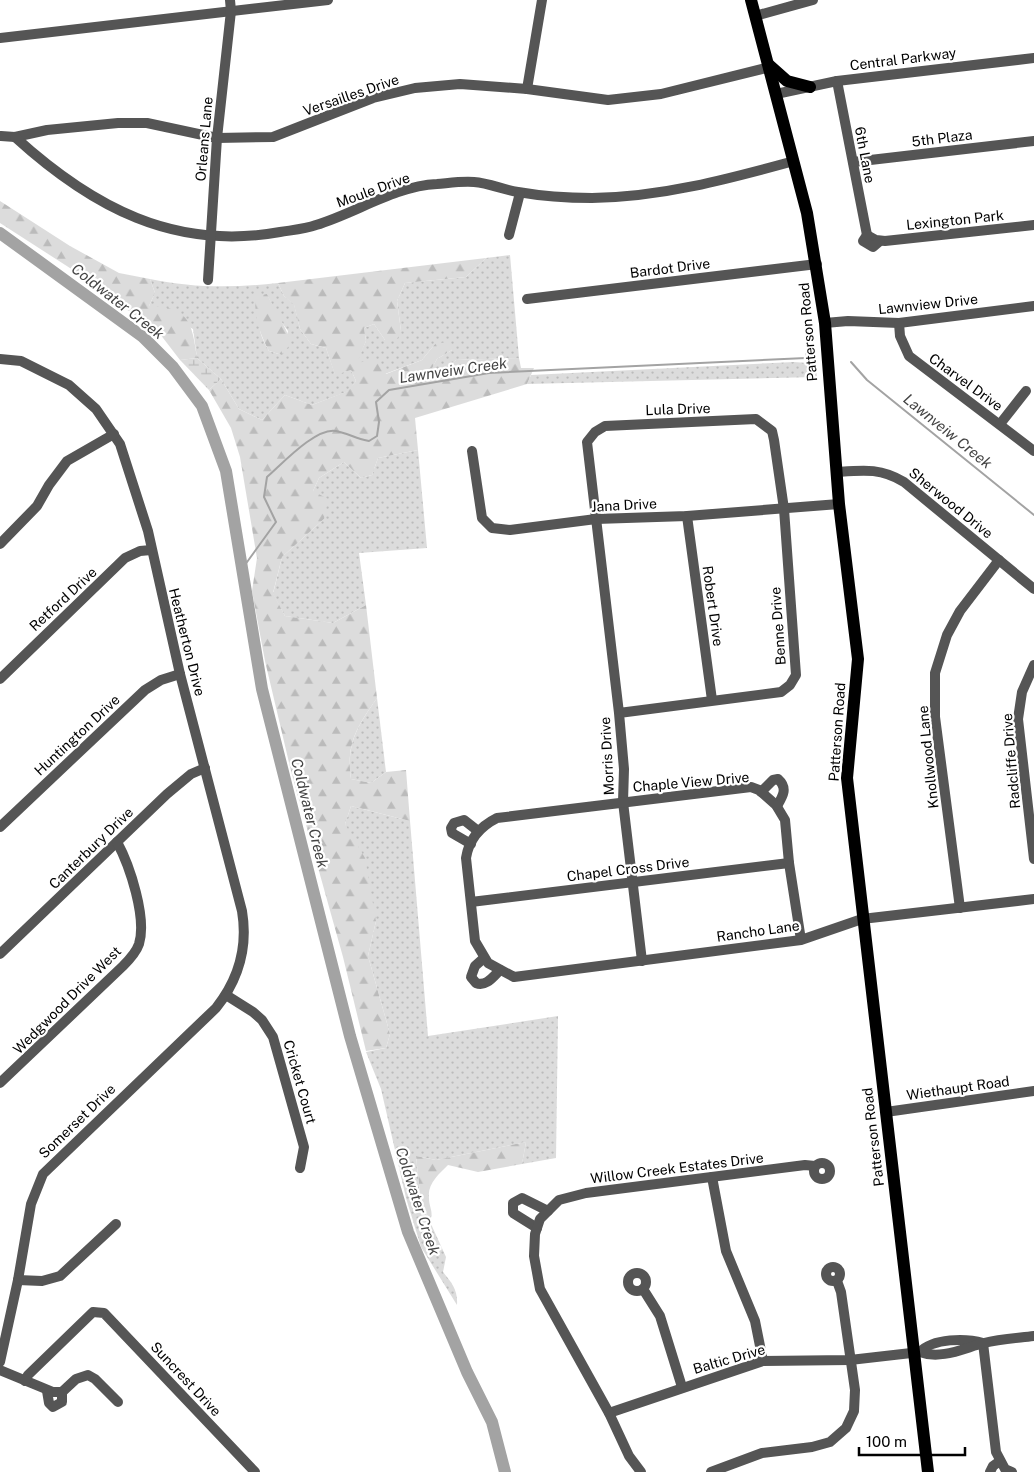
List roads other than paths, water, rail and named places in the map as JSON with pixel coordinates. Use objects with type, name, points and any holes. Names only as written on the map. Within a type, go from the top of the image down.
[{"type":"main road","name":"Patterson Road","points":[[751,0],[794,161],[817,264],[825,324],[839,504],[858,659],[847,778],[862,919],[917,1352],[928,1472]]},
{"type":"main road","points":[[769,66],[787,81],[810,87]]},
{"type":"street","name":"Orleans Lane","points":[[208,280],[217,138],[231,11],[230,0]]},
{"type":"street","points":[[0,38],[328,0]]},
{"type":"street","points":[[527,89],[542,0]]},
{"type":"street","points":[[755,16],[813,0]]},
{"type":"street","name":"Central Parkway","points":[[776,94],[837,81],[1034,58]]},
{"type":"street","name":"Versailles Drive","points":[[0,136],[15,137],[47,130],[118,123],[147,123],[217,138],[272,137],[374,98],[415,88],[460,84],[527,89],[608,100],[661,94],[769,66]]},
{"type":"street","name":"6th Lane","points":[[837,81],[867,235]]},
{"type":"street","name":"Moule Drive","points":[[15,137],[39,159],[116,210],[158,227],[210,237],[262,235],[315,226],[399,192],[433,184],[474,182],[520,192],[591,198],[650,194],[711,184],[794,161]]},
{"type":"street","name":"5th Plaza","points":[[853,162],[1034,141]]},
{"type":"street","points":[[510,235],[520,192]]},
{"type":"street","name":"Lexington Park","points":[[867,235],[880,241],[1034,225]]},
{"type":"street","name":"Bardot Drive","points":[[527,299],[817,264]]},
{"type":"street","name":"Lawnview Drive","points":[[825,324],[848,321],[899,323],[1034,306]]},
{"type":"street","name":"Charvel Drive","points":[[899,323],[900,336],[909,356],[1034,451]]},
{"type":"street","name":"Heatherton Drive","points":[[0,359],[21,361],[69,385],[96,409],[114,434],[132,476],[148,531],[180,674],[244,923],[242,959],[226,995]]},
{"type":"street","points":[[1000,424],[1026,392]]},
{"type":"street","name":"Lula Drive","points":[[596,520],[587,442],[595,432],[604,426],[756,419],[772,431],[784,509]]},
{"type":"street","points":[[0,544],[37,506],[49,485],[67,462],[114,434]]},
{"type":"street","name":"Jana Drive","points":[[472,451],[480,511],[482,518],[492,528],[510,530],[596,520],[687,516],[839,504]]},
{"type":"street","name":"Sherwood Drive","points":[[838,472],[868,470],[890,473],[904,482],[1034,589]]},
{"type":"street","name":"Benne Drive","points":[[619,713],[781,692],[790,686],[796,675],[784,509]]},
{"type":"street","name":"Robert Drive","points":[[687,516],[712,700]]},
{"type":"street","name":"Morris Drive","points":[[596,520],[619,713],[624,769],[623,802],[642,961]]},
{"type":"street","name":"Retford Drive","points":[[0,679],[125,558],[140,551],[151,550]]},
{"type":"street","name":"Knollwood Lane","points":[[960,908],[935,717],[935,673],[947,634],[960,611],[999,560]]},
{"type":"street","name":"Radcliffe Drive","points":[[1034,664],[1022,692],[1018,719],[1034,858]]},
{"type":"street","name":"Huntington Drive","points":[[0,827],[145,690],[161,680],[180,674]]},
{"type":"street","name":"Canterbury Drive","points":[[0,954],[191,774],[205,768]]},
{"type":"street","name":"Chaple View Drive","points":[[761,792],[773,780],[778,779],[783,784],[784,790],[777,806]]},
{"type":"street","name":"Chaple View Drive","points":[[486,961],[476,941],[466,858],[478,831],[497,818],[751,787],[761,792],[777,806],[787,830],[789,863],[801,940]]},
{"type":"street","points":[[471,844],[452,833],[451,828],[454,823],[464,820],[478,831]]},
{"type":"street","name":"Wedgwood Drive West","points":[[0,1084],[123,966],[138,946],[141,921],[129,869],[117,842]]},
{"type":"street","name":"Chapel Cross Drive","points":[[471,902],[789,863]]},
{"type":"street","name":"Rancho Lane","points":[[486,961],[514,978],[801,940],[862,919],[1034,899]]},
{"type":"street","points":[[486,961],[472,973],[471,977],[479,985],[487,982],[500,970]]},
{"type":"street","name":"Cricket Court","points":[[226,995],[258,1016],[273,1037],[304,1147],[300,1168]]},
{"type":"street","name":"Somerset Drive","points":[[0,1362],[18,1280],[31,1204],[42,1174],[216,1008],[226,995]]},
{"type":"street","name":"Wiethaupt Road","points":[[886,1112],[1034,1091]]},
{"type":"street","name":"Willow Creek Estates Drive","points":[[640,1472],[629,1456],[609,1413],[540,1289],[534,1256],[537,1228],[540,1219],[559,1200],[586,1193],[805,1164],[815,1166]]},
{"type":"street","points":[[712,1177],[726,1251],[755,1321],[763,1361]]},
{"type":"street","points":[[537,1228],[513,1213],[513,1203],[522,1198],[548,1212]]},
{"type":"street","points":[[18,1280],[42,1281],[60,1276],[116,1224]]},
{"type":"street","points":[[711,1472],[762,1453],[812,1447],[830,1442],[846,1428],[854,1411],[855,1390],[841,1292],[837,1281]]},
{"type":"street","points":[[643,1289],[660,1316],[682,1387]]},
{"type":"street","name":"Suncrest Drive","points":[[25,1381],[28,1374],[93,1312],[104,1313],[255,1472]]},
{"type":"street","name":"Baltic Drive","points":[[609,1413],[763,1361],[850,1360],[917,1352],[927,1344],[975,1340],[983,1343],[1034,1336]]},
{"type":"street","points":[[983,1343],[996,1452],[1006,1469],[1012,1472]]},
{"type":"street","points":[[0,1370],[47,1391],[62,1392],[76,1379],[88,1376],[95,1379],[118,1402]]},
{"type":"street","points":[[47,1391],[48,1403],[53,1407],[62,1402],[62,1392]]},
{"type":"street","points":[[990,1472],[993,1466],[1000,1460]]},
{"type":"waterway","name":"Coldwater Creek","points":[[0,233],[143,337],[173,367],[202,406],[226,471],[262,689],[350,1036],[408,1232],[467,1372],[492,1422],[505,1472]]},
{"type":"waterway","name":"Lawnveiw Creek","points":[[242,569],[276,522],[264,497],[267,477],[309,440],[328,431],[336,431],[369,441],[377,436],[379,422],[376,402],[389,390],[489,373],[806,358]]},
{"type":"waterway","name":"Lawnveiw Creek","points":[[851,362],[867,380],[1034,515]]}]
